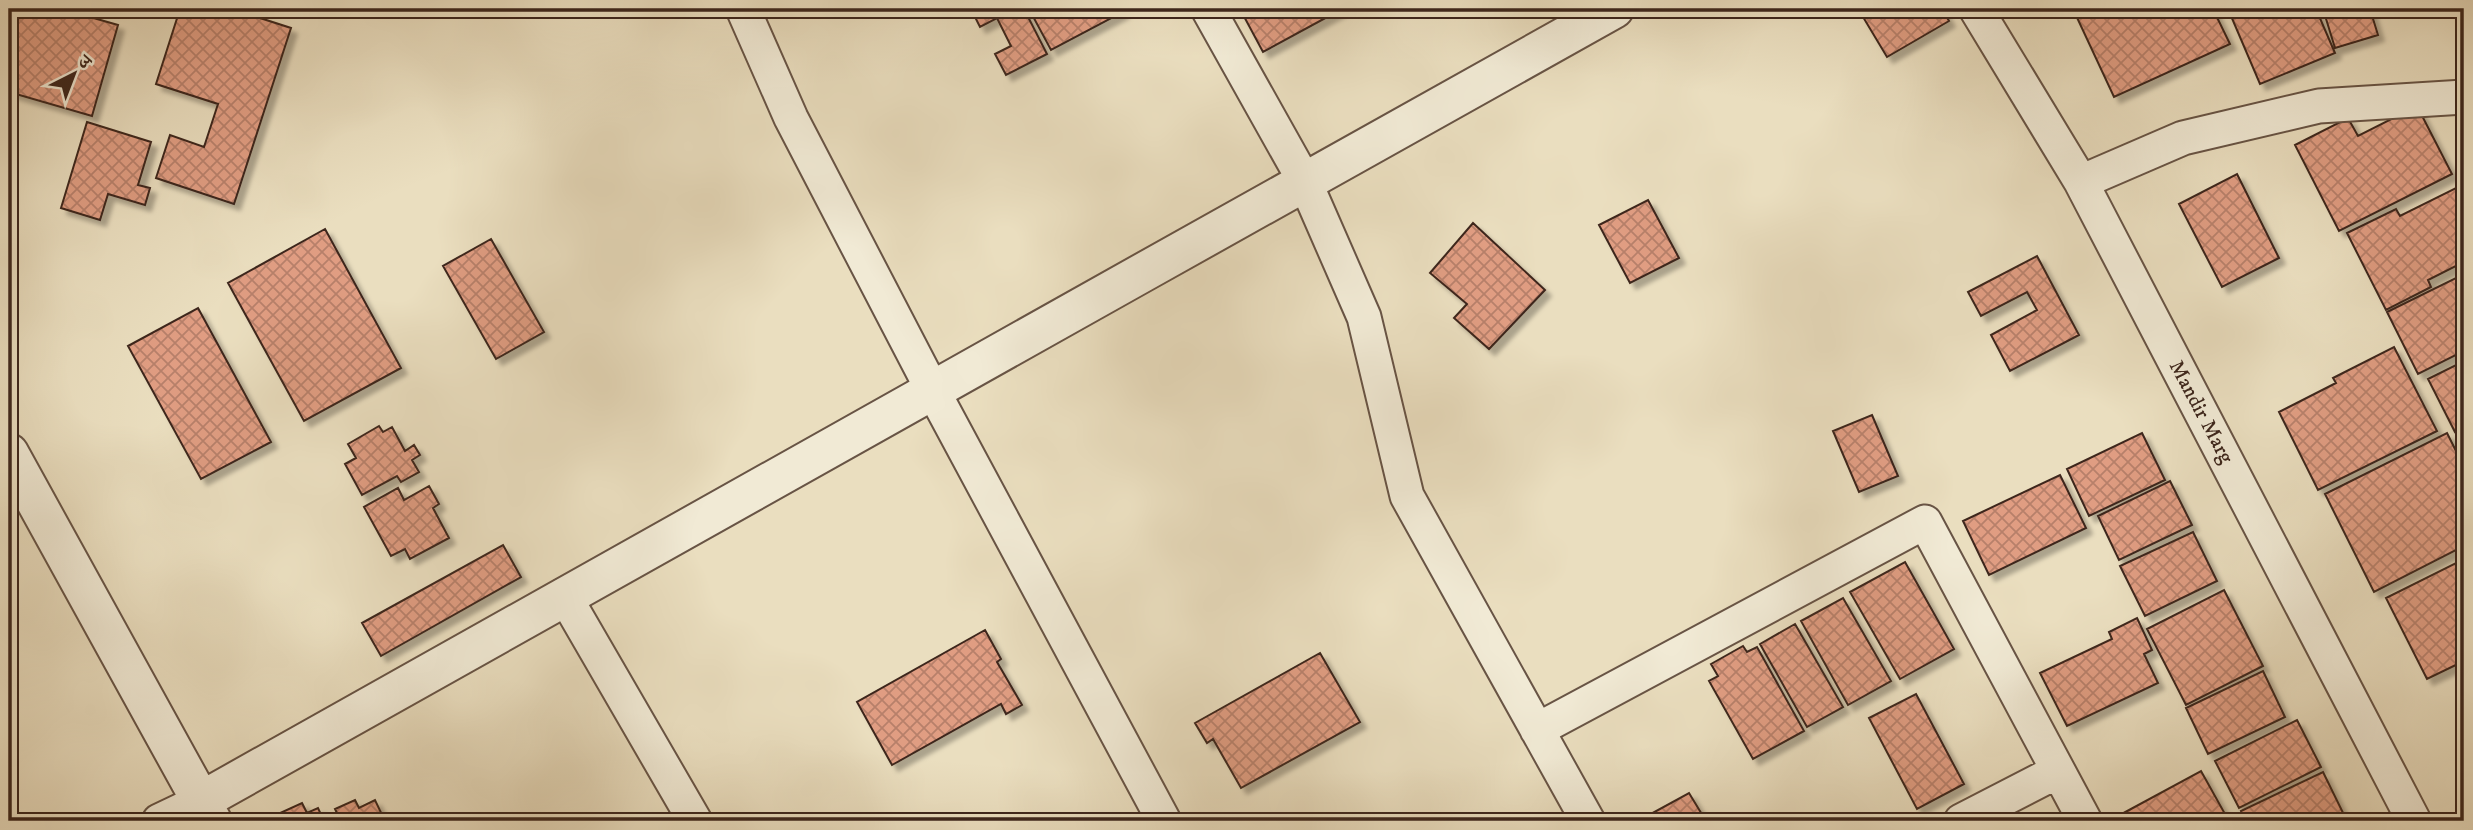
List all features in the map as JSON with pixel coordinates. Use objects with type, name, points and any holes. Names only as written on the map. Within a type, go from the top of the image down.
[{"type":"street","points":[[743,9],[791,118],[933,391],[1164,821]]},
{"type":"street","points":[[1208,9],[1305,182],[1364,317],[1407,496],[1588,821]]},
{"type":"street","points":[[159,821],[206,811],[564,595],[1614,9]]},
{"type":"street","name":"Mandir Marg","points":[[1976,9],[2081,182],[2414,821]]},
{"type":"street","points":[[2081,182],[2183,138],[2319,106],[2464,98]]},
{"type":"street","points":[[9,453],[206,811]]},
{"type":"street","points":[[1537,730],[1925,522],[2085,821]]},
{"type":"street","points":[[564,595],[695,821]]},
{"type":"street","points":[[1961,821],[2058,771]]},
{"type":"building","points":[[10,9],[62,9],[118,25],[92,116],[9,92]]},
{"type":"building","points":[[180,9],[232,9],[291,28],[234,204],[156,178],[170,135],[204,147],[218,104],[156,84]]},
{"type":"building","points":[[971,9],[1024,9],[1047,54],[1006,75],[995,54],[1011,46],[997,18],[980,27]]},
{"type":"building","points":[[1029,9],[1121,9],[1123,12],[1051,50]]},
{"type":"building","points":[[1240,9],[1342,9],[1263,52]]},
{"type":"building","points":[[1878,9],[1942,9],[1949,21],[1887,57],[1863,17]]},
{"type":"building","points":[[2073,9],[2213,9],[2230,44],[2114,97]]},
{"type":"building","points":[[2228,9],[2316,9],[2335,53],[2260,84]]},
{"type":"building","points":[[2323,9],[2370,9],[2378,35],[2335,48]]},
{"type":"building","points":[[2417,106],[2452,174],[2339,231],[2295,145],[2348,118],[2358,136]]},
{"type":"building","points":[[87,122],[151,142],[138,185],[150,188],[145,205],[108,194],[100,220],[61,208]]},
{"type":"building","points":[[2237,174],[2279,258],[2222,287],[2179,204]]},
{"type":"building","points":[[2464,184],[2464,262],[2428,280],[2431,287],[2386,310],[2347,233],[2396,209],[2400,216]]},
{"type":"building","points":[[1648,200],[1679,258],[1630,283],[1599,225]]},
{"type":"building","points":[[1473,223],[1545,290],[1489,349],[1454,318],[1467,304],[1430,273]]},
{"type":"building","points":[[325,229],[401,368],[304,421],[228,283]]},
{"type":"building","points":[[491,239],[544,332],[496,359],[443,266]]},
{"type":"building","points":[[2037,256],[2079,335],[2010,371],[1991,335],[2037,310],[2027,292],[1981,316],[1968,292]]},
{"type":"building","points":[[2464,274],[2464,351],[2418,374],[2387,312]]},
{"type":"building","points":[[198,308],[271,442],[201,479],[128,346]]},
{"type":"building","points":[[2394,347],[2437,431],[2318,490],[2279,412],[2336,383],[2333,378]]},
{"type":"building","points":[[2464,361],[2464,427],[2455,432],[2428,379]]},
{"type":"building","points":[[1872,415],[1898,476],[1859,492],[1833,431]]},
{"type":"building","points":[[379,426],[383,432],[392,427],[405,451],[414,445],[420,455],[412,460],[419,472],[401,482],[397,476],[362,495],[345,464],[356,458],[348,444]]},
{"type":"building","points":[[2142,433],[2165,480],[2089,516],[2067,469]]},
{"type":"building","points":[[2447,433],[2464,467],[2464,546],[2374,592],[2325,494]]},
{"type":"building","points":[[2060,475],[2086,528],[1989,575],[1963,521]]},
{"type":"building","points":[[2170,481],[2192,525],[2119,560],[2098,516]]},
{"type":"building","points":[[429,486],[439,504],[433,508],[449,538],[410,559],[405,549],[391,556],[364,507],[398,488],[404,500]]},
{"type":"building","points":[[2193,532],[2217,581],[2145,616],[2120,566]]},
{"type":"building","points":[[503,545],[521,577],[381,656],[362,623]]},
{"type":"building","points":[[2464,559],[2464,661],[2427,679],[2386,598]]},
{"type":"building","points":[[1905,562],[1954,649],[1900,679],[1850,592]]},
{"type":"building","points":[[2224,590],[2263,666],[2186,705],[2147,629]]},
{"type":"building","points":[[1843,598],[1891,681],[1848,705],[1801,621]]},
{"type":"building","points":[[2137,618],[2152,650],[2144,654],[2158,683],[2067,726],[2040,673],[2112,639],[2109,632]]},
{"type":"building","points":[[1795,624],[1843,707],[1807,727],[1760,644]]},
{"type":"building","points":[[985,630],[1001,659],[997,662],[1022,705],[1006,714],[1001,704],[892,765],[857,702]]},
{"type":"building","points":[[1743,646],[1747,652],[1757,647],[1804,731],[1753,759],[1709,681],[1718,676],[1711,664]]},
{"type":"building","points":[[1320,653],[1360,722],[1241,788],[1213,739],[1207,743],[1195,723]]},
{"type":"building","points":[[2263,671],[2285,717],[2208,754],[2186,708]]},
{"type":"building","points":[[1916,694],[1964,784],[1917,809],[1869,718]]},
{"type":"building","points":[[2297,720],[2321,767],[2239,808],[2215,761]]},
{"type":"building","points":[[2201,771],[2225,814],[2211,821],[2121,821],[2118,816]]},
{"type":"building","points":[[2323,772],[2347,821],[2245,821],[2241,811]]},
{"type":"building","points":[[1689,793],[1706,821],[1638,821]]},
{"type":"building","points":[[355,800],[359,808],[375,800],[385,821],[331,821],[339,817],[335,809]]},
{"type":"building","points":[[302,803],[307,813],[318,808],[324,821],[267,819]]}]
